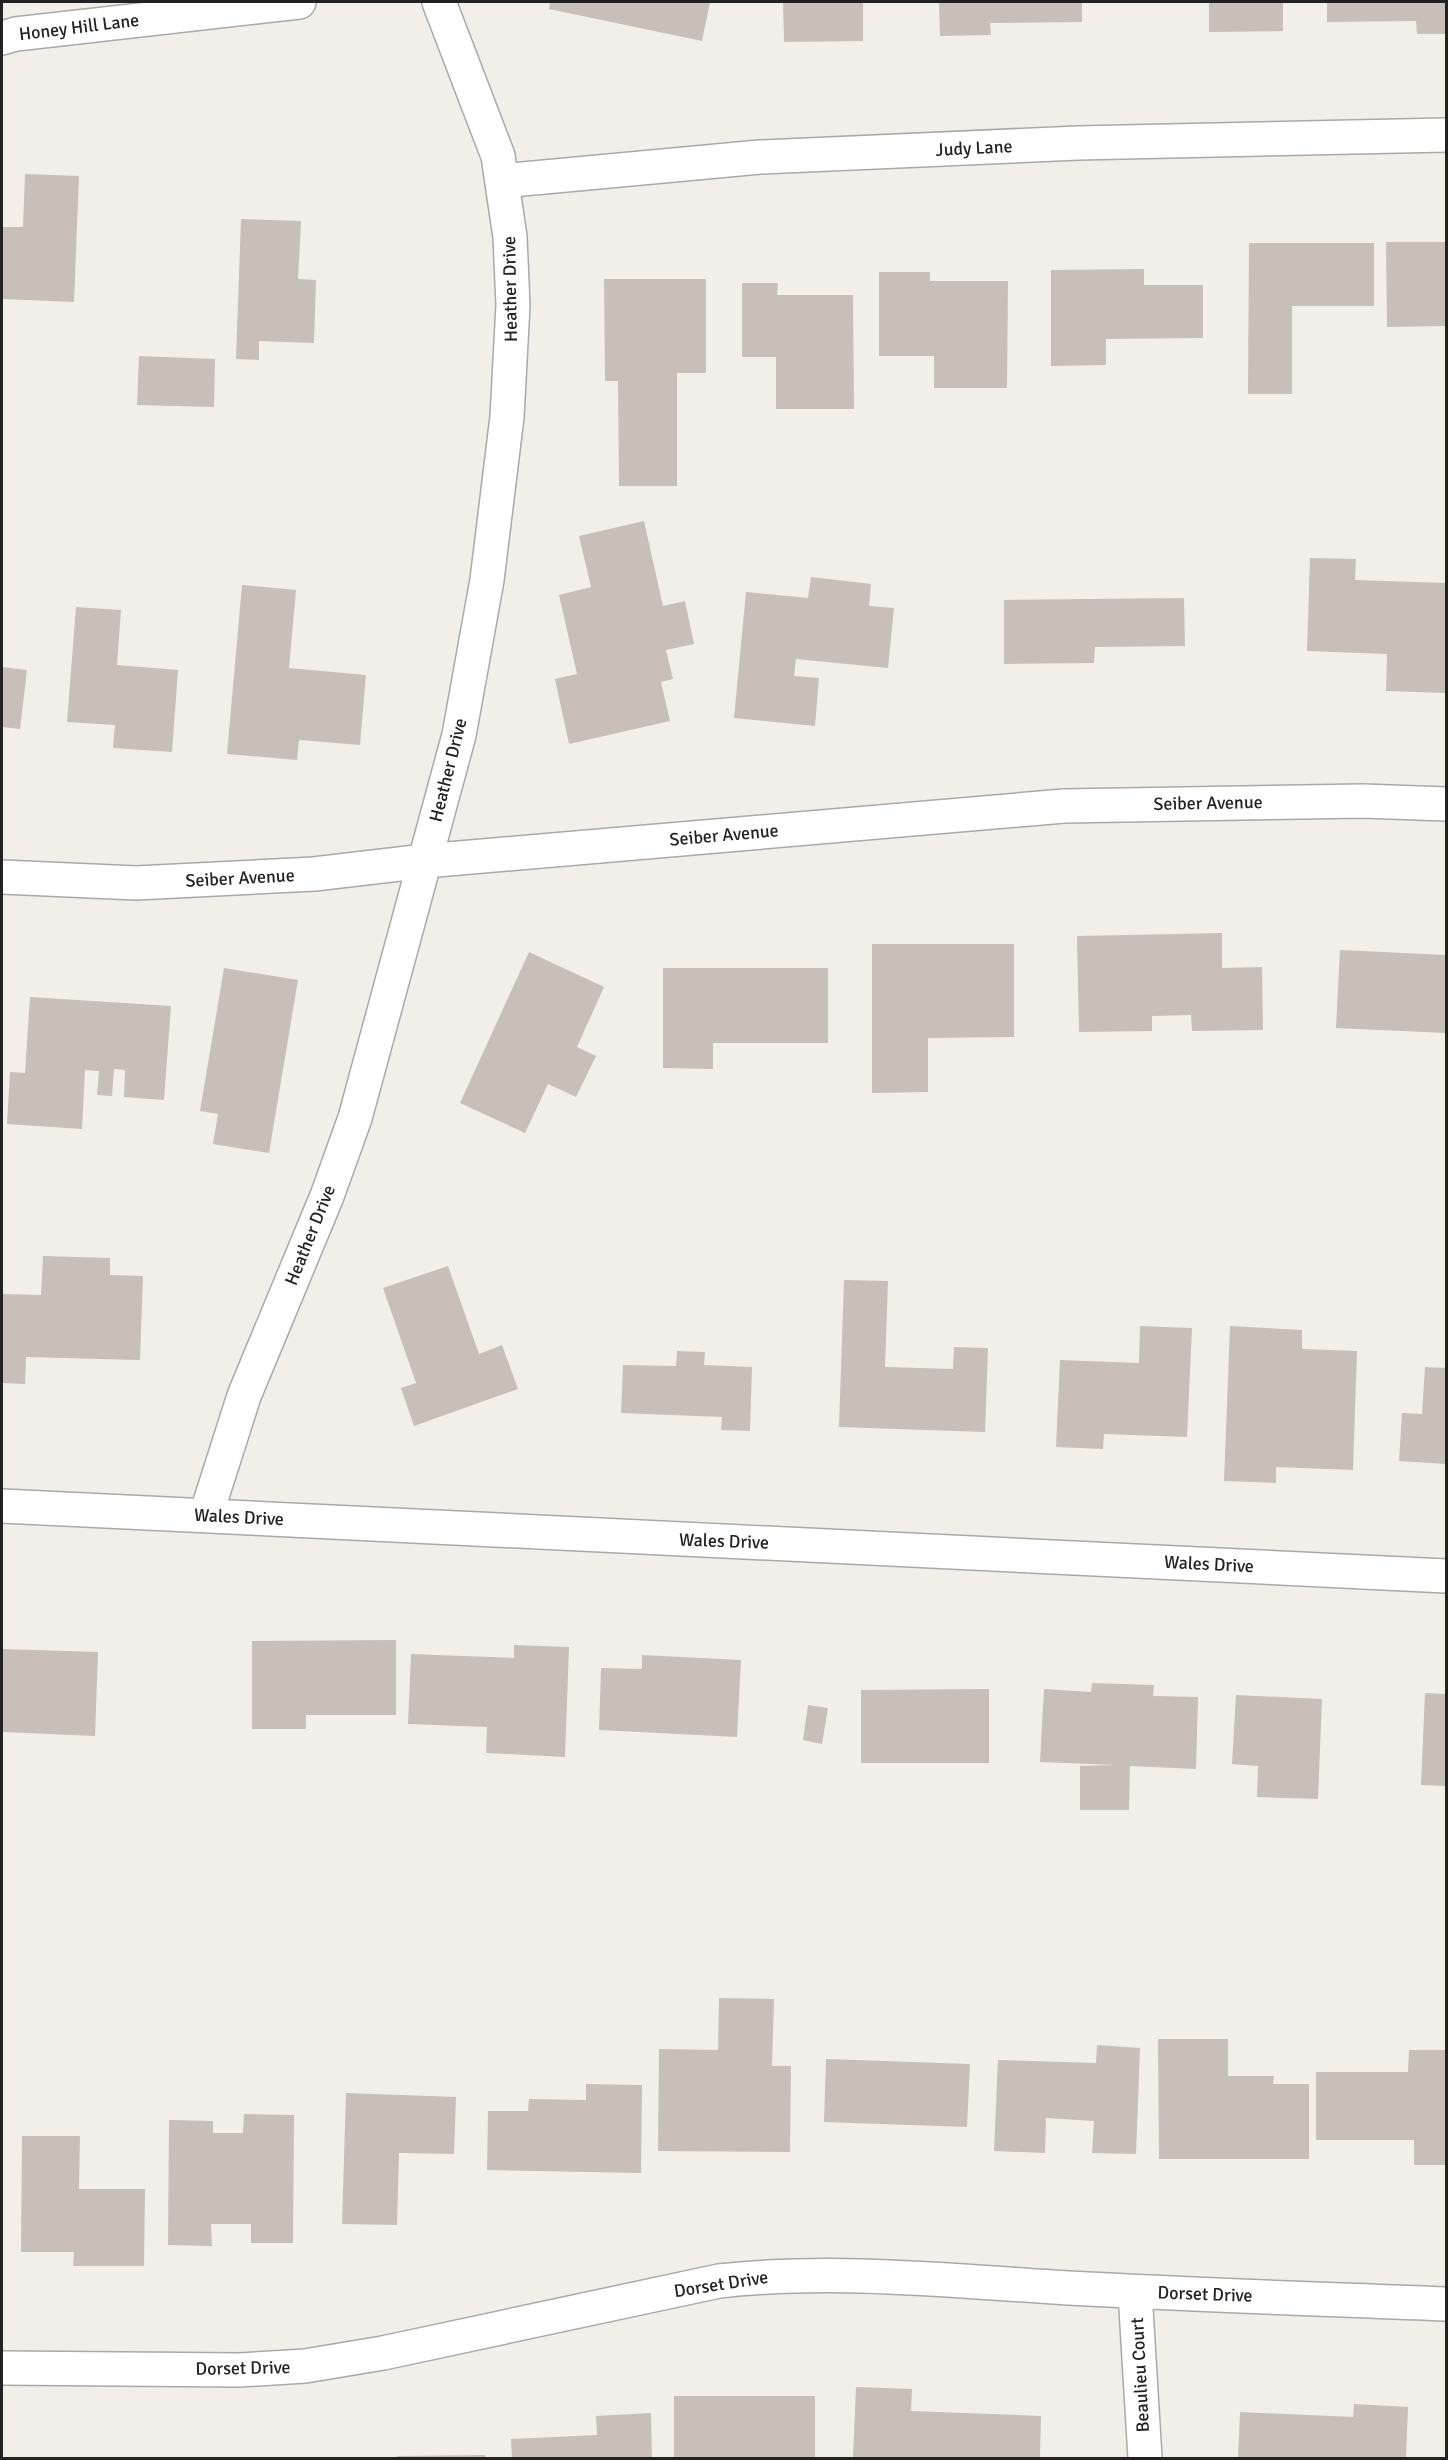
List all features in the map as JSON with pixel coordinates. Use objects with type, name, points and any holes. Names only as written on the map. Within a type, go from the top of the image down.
[{"type":"street","name":"Honey Hill Lane","points":[[2,38],[16,34],[299,2]]},
{"type":"street","name":"Heather Drive","points":[[206,1515],[244,1396],[327,1196],[355,1118],[461,724],[487,580],[507,417],[513,305],[510,237],[498,156],[440,2]]},
{"type":"street","name":"Judy Lane","points":[[502,181],[760,157],[1078,143],[1446,135]]},
{"type":"street","name":"Seiber Avenue","points":[[2,877],[136,883],[314,874],[425,861],[1064,806],[1363,801],[1446,804]]},
{"type":"street","name":"Wales Drive","points":[[2,1506],[516,1533],[898,1548],[1446,1576]]},
{"type":"street","name":"Dorset Drive","points":[[2,2368],[240,2370],[305,2366],[383,2353],[720,2281],[761,2276],[840,2274],[1135,2292],[1446,2304]]},
{"type":"street","name":"Beaulieu Court","points":[[1135,2292],[1145,2458]]},
{"type":"building","points":[[550,2],[710,2],[702,41],[549,9]]},
{"type":"building","points":[[783,2],[863,2],[863,41],[784,42]]},
{"type":"building","points":[[939,2],[1082,2],[1082,22],[990,23],[991,35],[940,36]]},
{"type":"building","points":[[1209,2],[1283,2],[1283,31],[1209,32]]},
{"type":"building","points":[[1327,2],[1446,2],[1446,34],[1417,34],[1416,21],[1327,22]]},
{"type":"building","points":[[25,174],[79,176],[74,302],[2,299],[2,227],[23,227]]},
{"type":"building","points":[[241,219],[301,221],[298,279],[316,280],[314,343],[259,341],[259,360],[236,359]]},
{"type":"building","points":[[1386,242],[1446,242],[1446,326],[1387,327]]},
{"type":"building","points":[[1249,243],[1374,243],[1374,306],[1292,306],[1292,394],[1248,394]]},
{"type":"building","points":[[1144,269],[1144,285],[1203,285],[1203,338],[1106,339],[1106,365],[1051,366],[1051,270]]},
{"type":"building","points":[[879,272],[930,272],[930,281],[1008,281],[1007,388],[934,388],[934,356],[879,356]]},
{"type":"building","points":[[604,279],[706,279],[706,373],[677,373],[677,486],[619,486],[618,381],[605,381]]},
{"type":"building","points":[[742,283],[778,283],[777,295],[853,295],[854,409],[776,409],[776,357],[742,357]]},
{"type":"building","points":[[139,356],[215,359],[214,407],[137,405]]},
{"type":"building","points":[[644,521],[663,606],[685,601],[694,644],[666,650],[673,679],[661,682],[670,721],[569,744],[555,679],[577,674],[559,595],[591,587],[579,536]]},
{"type":"building","points":[[1310,558],[1356,559],[1355,580],[1446,583],[1446,693],[1386,691],[1387,654],[1307,651]]},
{"type":"building","points":[[811,577],[871,584],[869,606],[894,608],[888,668],[796,659],[794,676],[819,678],[815,726],[734,718],[746,592],[808,598]]},
{"type":"building","points":[[242,585],[296,590],[289,668],[366,675],[360,745],[299,740],[297,760],[227,754]]},
{"type":"building","points":[[1184,598],[1185,646],[1095,647],[1094,663],[1004,664],[1004,600]]},
{"type":"building","points":[[76,607],[121,610],[117,665],[178,670],[172,752],[113,748],[115,725],[67,722]]},
{"type":"building","points":[[2,667],[27,670],[20,729],[2,727]]},
{"type":"building","points":[[1222,933],[1222,968],[1262,967],[1263,1030],[1192,1031],[1191,1015],[1152,1016],[1152,1031],[1079,1032],[1077,936]]},
{"type":"building","points":[[872,944],[1014,944],[1014,1037],[928,1038],[928,1092],[872,1093]]},
{"type":"building","points":[[1340,950],[1446,955],[1446,1033],[1336,1028]]},
{"type":"building","points":[[529,952],[604,987],[577,1047],[596,1056],[576,1097],[548,1084],[525,1133],[460,1103]]},
{"type":"building","points":[[224,968],[298,980],[269,1153],[213,1144],[218,1114],[200,1111]]},
{"type":"building","points":[[663,968],[828,968],[828,1043],[713,1043],[713,1069],[663,1068]]},
{"type":"building","points":[[30,997],[171,1006],[164,1100],[124,1097],[125,1070],[114,1069],[112,1096],[97,1095],[99,1071],[85,1070],[82,1129],[7,1124],[10,1072],[25,1073]]},
{"type":"building","points":[[43,1256],[110,1258],[110,1275],[143,1276],[140,1360],[26,1357],[25,1384],[2,1383],[2,1294],[41,1295]]},
{"type":"building","points":[[448,1266],[479,1354],[502,1345],[518,1389],[414,1426],[401,1388],[416,1383],[383,1288]]},
{"type":"building","points":[[844,1280],[888,1281],[885,1367],[953,1369],[954,1347],[988,1348],[985,1432],[839,1427]]},
{"type":"building","points":[[1140,1326],[1192,1328],[1187,1437],[1104,1434],[1103,1449],[1056,1447],[1060,1360],[1139,1363]]},
{"type":"building","points":[[1230,1326],[1302,1330],[1302,1349],[1357,1351],[1353,1470],[1276,1467],[1276,1483],[1224,1481]]},
{"type":"building","points":[[677,1351],[705,1352],[704,1365],[752,1367],[750,1431],[721,1430],[722,1417],[621,1413],[623,1365],[676,1366]]},
{"type":"building","points":[[1425,1367],[1446,1368],[1446,1464],[1399,1461],[1402,1413],[1422,1414]]},
{"type":"building","points":[[396,1640],[396,1715],[306,1715],[306,1729],[252,1729],[252,1641]]},
{"type":"building","points":[[514,1645],[569,1647],[565,1757],[486,1753],[487,1727],[408,1724],[411,1654],[514,1658]]},
{"type":"building","points":[[2,1649],[98,1652],[95,1736],[2,1732]]},
{"type":"building","points":[[642,1655],[741,1660],[737,1737],[599,1730],[601,1668],[642,1669]]},
{"type":"building","points":[[1092,1683],[1154,1685],[1153,1696],[1198,1697],[1196,1769],[1130,1766],[1129,1810],[1080,1810],[1080,1766],[1116,1765],[1040,1762],[1044,1689],[1091,1692]]},
{"type":"building","points":[[989,1689],[989,1763],[861,1763],[861,1690]]},
{"type":"building","points":[[1425,1693],[1446,1694],[1446,1786],[1421,1785]]},
{"type":"building","points":[[1236,1695],[1322,1699],[1318,1799],[1257,1797],[1258,1766],[1232,1764]]},
{"type":"building","points":[[808,1705],[828,1708],[822,1744],[803,1740]]},
{"type":"building","points":[[719,1998],[774,1999],[772,2066],[791,2066],[790,2152],[658,2151],[659,2049],[718,2050]]},
{"type":"building","points":[[1158,2039],[1228,2039],[1228,2076],[1274,2076],[1273,2084],[1309,2084],[1309,2159],[1159,2159]]},
{"type":"building","points":[[1097,2045],[1140,2048],[1136,2154],[1092,2153],[1094,2121],[1046,2118],[1045,2153],[994,2151],[998,2060],[1096,2063]]},
{"type":"building","points":[[1409,2050],[1446,2050],[1446,2165],[1414,2165],[1414,2140],[1316,2140],[1316,2072],[1408,2072]]},
{"type":"building","points":[[826,2059],[970,2064],[967,2127],[824,2122]]},
{"type":"building","points":[[586,2084],[642,2085],[641,2173],[487,2170],[488,2111],[528,2111],[529,2099],[586,2100]]},
{"type":"building","points":[[346,2093],[456,2097],[454,2154],[399,2153],[397,2225],[342,2224]]},
{"type":"building","points":[[244,2114],[294,2115],[293,2243],[251,2243],[251,2224],[211,2224],[212,2246],[168,2245],[169,2120],[213,2121],[213,2133],[243,2133]]},
{"type":"building","points":[[22,2136],[80,2136],[79,2189],[145,2189],[144,2266],[73,2266],[74,2252],[21,2252]]},
{"type":"building","points":[[856,2387],[912,2389],[911,2411],[1041,2416],[1040,2458],[853,2458]]},
{"type":"building","points":[[674,2396],[815,2396],[815,2458],[674,2458]]},
{"type":"building","points":[[1354,2404],[1408,2407],[1406,2458],[1238,2458],[1240,2412],[1353,2417]]},
{"type":"building","points":[[651,2413],[652,2458],[512,2458],[511,2439],[597,2435],[596,2416]]},
{"type":"building","points":[[485,2455],[486,2458],[397,2458],[397,2456]]}]
